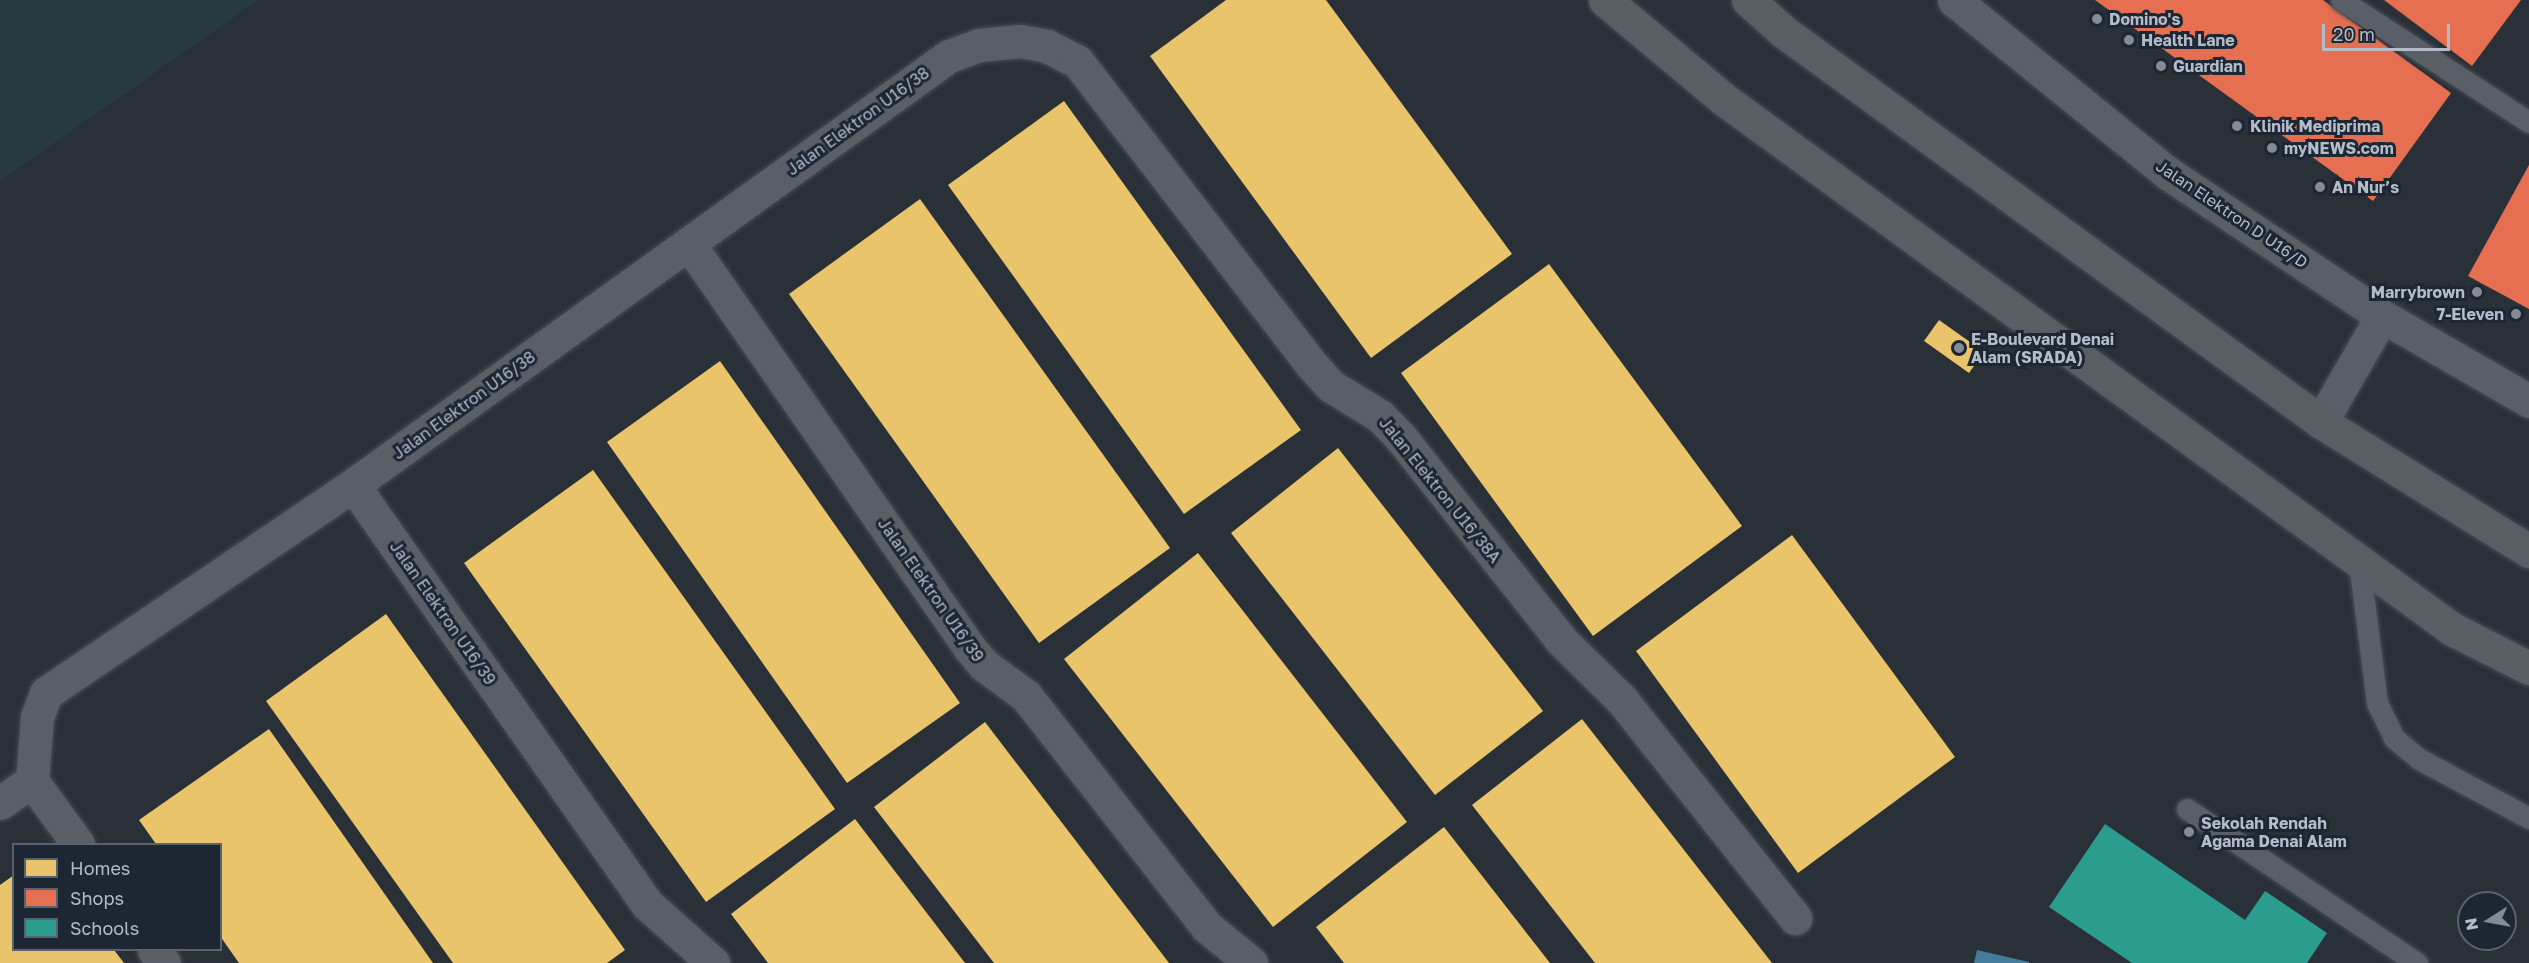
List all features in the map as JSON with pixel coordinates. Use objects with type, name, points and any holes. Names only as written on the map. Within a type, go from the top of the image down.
[{"type":"main road","points":[[1605,0],[1722,98],[2452,629],[2529,668]]},
{"type":"main road","points":[[1748,0],[1784,32],[2321,422],[2529,551]]},
{"type":"street","name":"Jalan Elektron D U16/D","points":[[1954,0],[2169,174],[2382,316],[2529,401]]},
{"type":"street","name":"Jalan Elektron U16/38A","points":[[949,57],[979,45],[1020,41],[1047,46],[1077,61],[1311,364],[1331,386],[1380,416],[1401,438],[1561,640],[1621,699],[1795,918]]},
{"type":"street","name":"Jalan Elektron U16/38","points":[[32,781],[37,717],[46,693],[352,485],[949,57]]},
{"type":"street","name":"Jalan Elektron U16/39","points":[[689,244],[968,646],[984,665],[1026,696],[1207,927],[1251,963]]},
{"type":"street","points":[[2321,422],[2382,316]]},
{"type":"street","name":"Jalan Elektron U16/39","points":[[352,485],[647,904],[713,963]]},
{"type":"street","points":[[0,803],[32,781],[77,843]]},
{"type":"street","points":[[155,951],[164,963]]},
{"type":"lane","points":[[2342,0],[2529,122]]},
{"type":"lane","points":[[2359,561],[2377,703],[2394,738],[2419,759],[2529,818]]},
{"type":"lane","points":[[2187,809],[2403,959]]},
{"type":"green space","points":[[0,0],[259,0],[0,181]]},
{"type":"building: Homes","points":[[1226,0],[1326,0],[1512,254],[1371,358],[1150,56]]},
{"type":"building: Homes","points":[[1064,101],[1301,430],[1184,514],[948,185]]},
{"type":"building: Homes","points":[[920,199],[1170,548],[1039,643],[789,294]]},
{"type":"building: Homes","points":[[1549,264],[1742,526],[1593,636],[1401,373]]},
{"type":"building: Homes","points":[[1939,320],[1984,352],[1969,373],[1924,341]]},
{"type":"building: Homes","points":[[720,361],[960,703],[847,783],[607,442]]},
{"type":"building: Homes","points":[[1338,448],[1543,711],[1435,795],[1231,533]]},
{"type":"building: Homes","points":[[593,470],[835,809],[706,902],[464,563]]},
{"type":"building: Homes","points":[[1792,535],[1955,757],[1798,873],[1636,651]]},
{"type":"building: Homes","points":[[1198,553],[1407,822],[1273,927],[1064,659]]},
{"type":"building: Homes","points":[[386,614],[625,950],[607,963],[453,963],[266,701]]},
{"type":"building: Homes","points":[[1582,719],[1772,963],[1595,963],[1472,805]]},
{"type":"building: Homes","points":[[985,722],[1169,963],[994,963],[874,807]]},
{"type":"building: Homes","points":[[269,729],[433,963],[239,963],[222,939],[222,843],[155,843],[139,820]]},
{"type":"building: Homes","points":[[855,819],[965,963],[768,963],[731,914]]},
{"type":"building: Homes","points":[[1444,827],[1550,963],[1344,963],[1316,927]]},
{"type":"building: Homes","points":[[12,876],[12,951],[115,951],[124,963],[0,963],[0,885]]},
{"type":"building: Shops","points":[[2095,0],[2323,0],[2451,93],[2373,201]]},
{"type":"building: Shops","points":[[2384,0],[2521,0],[2472,66]]},
{"type":"building: Shops","points":[[2529,165],[2529,309],[2468,276]]},
{"type":"building: Schools","points":[[2105,824],[2245,920],[2265,891],[2327,933],[2307,963],[2132,963],[2049,907]]},
{"type":"building: Public","points":[[1977,950],[2029,962],[2029,963],[1974,963]]},
{"type":"place","name":"Domino's","points":[[2097,19]]},
{"type":"place","name":"Health Lane","points":[[2129,40]]},
{"type":"place","name":"Guardian","points":[[2161,66]]},
{"type":"place","name":"Klinik Mediprima","points":[[2237,126]]},
{"type":"place","name":"myNEWS.com","points":[[2272,148]]},
{"type":"place","name":"An Nur’s","points":[[2320,187]]},
{"type":"place","name":"Marrybrown","points":[[2477,292]]},
{"type":"place","name":"7-Eleven","points":[[2516,314]]},
{"type":"place","name":"E-Boulevard Denai Alam (SRADA)","points":[[1959,348]]},
{"type":"place","name":"Sekolah Rendah Agama Denai Alam","points":[[2189,832]]}]
